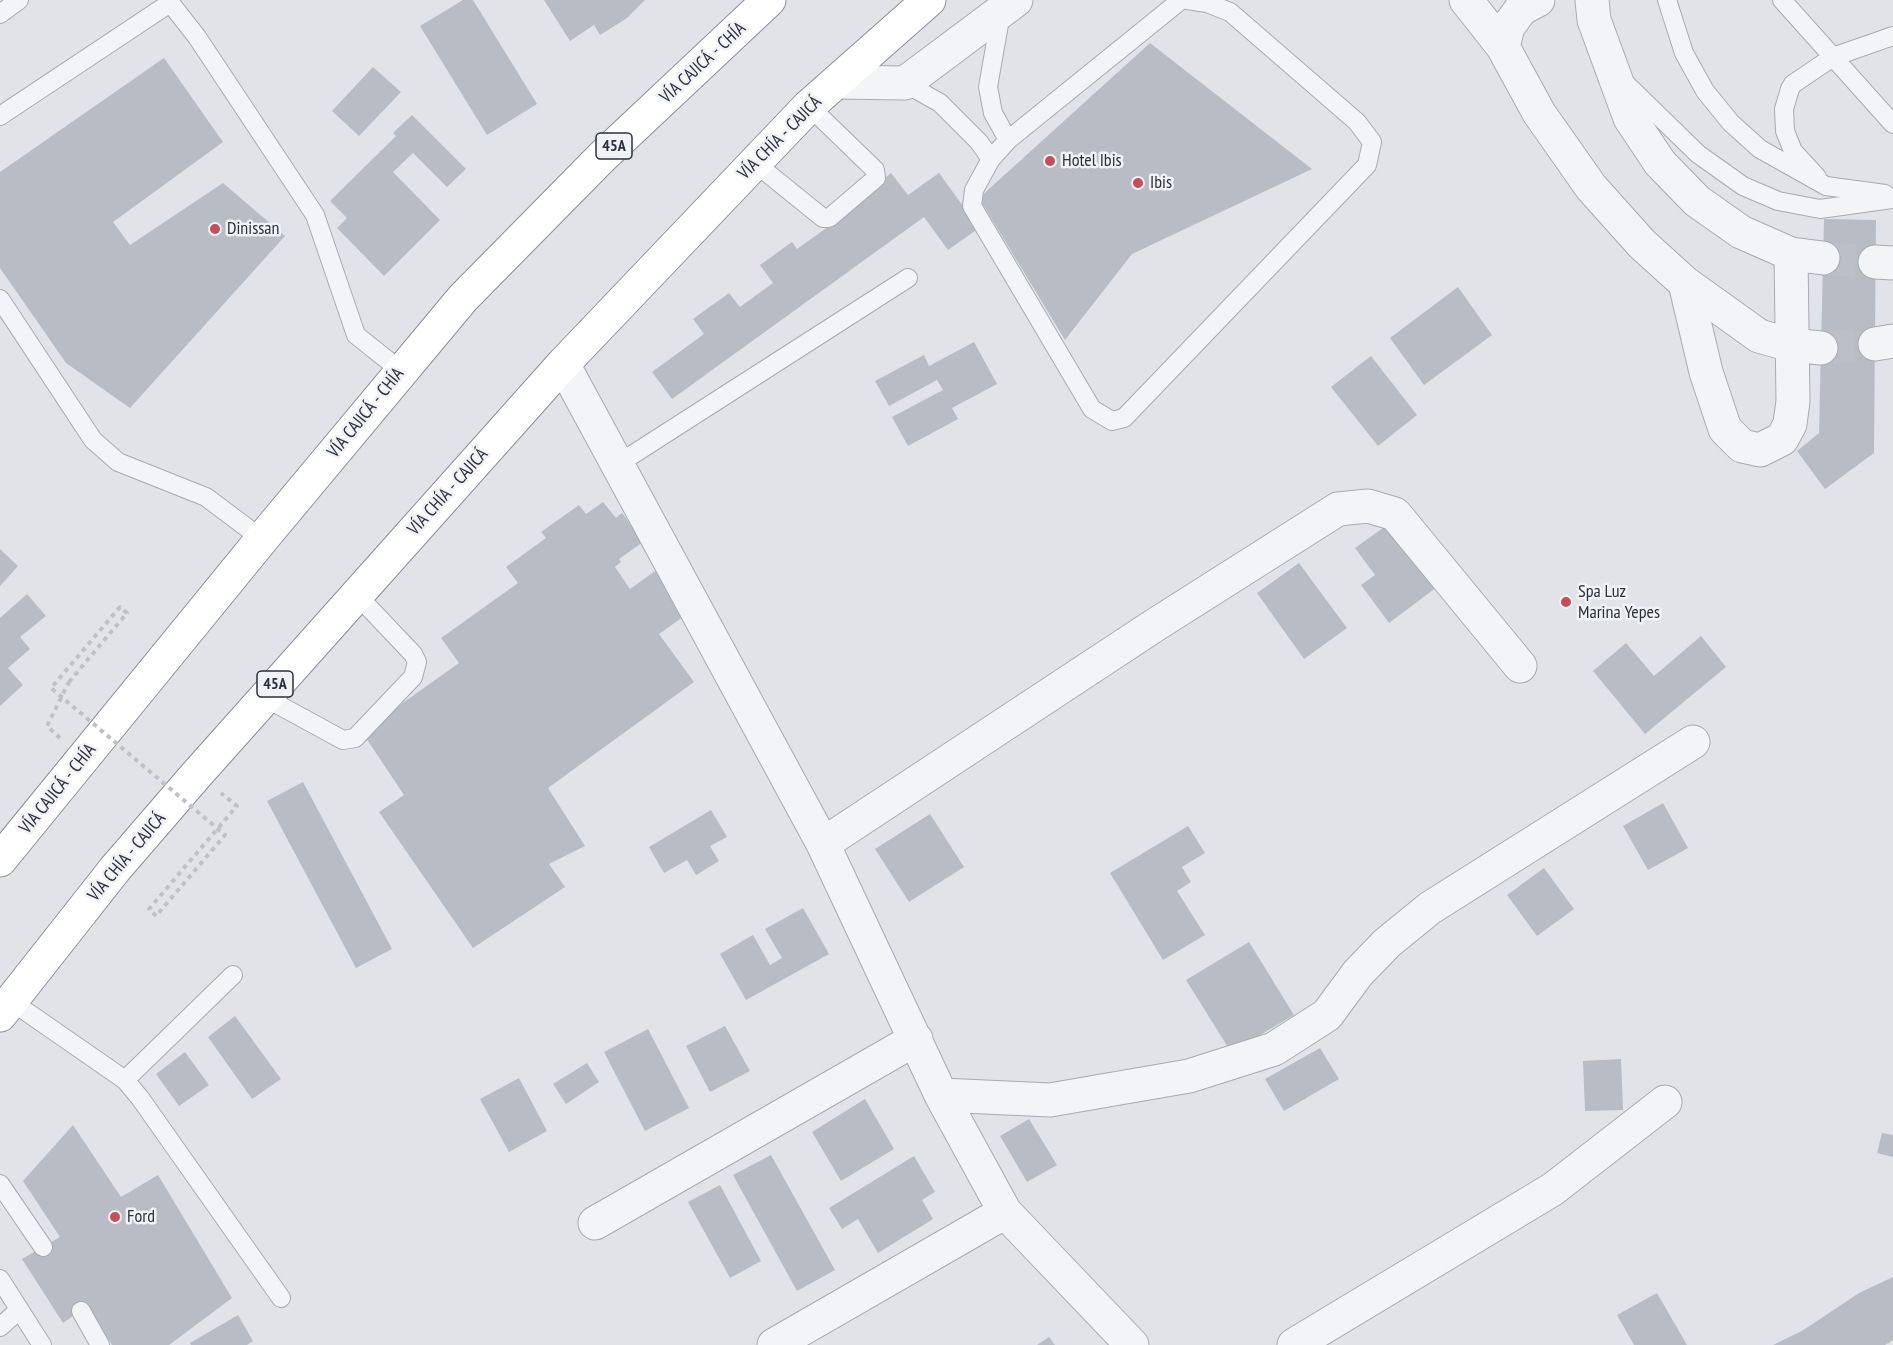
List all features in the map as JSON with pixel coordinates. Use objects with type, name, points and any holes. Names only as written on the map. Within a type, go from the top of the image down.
[{"type":"highway","name":"VÍA CAJICÁ - CHÍA","points":[[0,860],[400,370],[463,298],[594,166],[770,0]]},
{"type":"highway","name":"VÍA CHÍA - CAJICÁ","points":[[6,1008],[115,869],[197,774],[563,364],[809,106],[928,0]]},
{"type":"street","points":[[1466,0],[1503,47],[1539,113],[1591,187],[1642,244],[1685,283],[1759,336],[1806,347]]},
{"type":"street","points":[[1503,47],[1508,27],[1521,9],[1538,0]]},
{"type":"street","points":[[1589,5],[1630,118],[1660,163],[1697,201],[1741,232],[1791,255],[1823,258]]},
{"type":"street","points":[[838,82],[905,83],[1008,6]]},
{"type":"street","points":[[1685,283],[1706,372],[1725,429],[1742,446],[1760,450],[1773,446],[1782,439],[1790,424],[1806,347],[1791,255]]},
{"type":"street","points":[[563,364],[823,844],[941,1095],[1005,1212],[1132,1345]]},
{"type":"street","points":[[823,844],[1155,625],[1338,509],[1368,506],[1395,514],[1520,666]]},
{"type":"street","points":[[941,1095],[1050,1100],[1189,1076],[1274,1049],[1327,1015],[1358,973],[1387,943],[1430,908],[1693,742]]},
{"type":"street","points":[[595,1223],[915,1039]]},
{"type":"street","points":[[1294,1345],[1553,1189],[1665,1102]]},
{"type":"street","points":[[774,1345],[1005,1212]]},
{"type":"lane","points":[[0,15],[19,0]]},
{"type":"lane","points":[[1181,0],[1008,140],[991,159],[974,190],[972,206],[1092,409],[1112,421],[1124,418],[1367,165],[1372,142],[1357,122],[1230,12],[1207,3],[1187,0]]},
{"type":"lane","points":[[1667,0],[1684,53],[1705,91],[1731,123],[1760,149],[1826,186],[1893,197]]},
{"type":"lane","points":[[1782,0],[1893,124]]},
{"type":"lane","points":[[0,116],[169,2],[202,44],[315,215],[356,335],[400,370]]},
{"type":"lane","points":[[1008,6],[988,87],[993,113],[1008,140]]},
{"type":"lane","points":[[1826,186],[1793,151],[1785,131],[1784,109],[1794,84],[1833,57],[1893,36]]},
{"type":"lane","points":[[1610,68],[1698,154],[1743,186],[1778,201],[1820,210],[1893,197]]},
{"type":"lane","points":[[905,83],[940,103],[979,142],[991,159]]},
{"type":"lane","points":[[755,163],[823,218],[829,218],[876,178],[875,170],[809,106]]},
{"type":"lane","points":[[618,464],[908,279]]},
{"type":"lane","points":[[0,298],[93,440],[118,462],[206,497],[262,538]]},
{"type":"lane","points":[[264,697],[343,740],[355,738],[413,677],[417,662],[413,654],[356,594]]},
{"type":"lane","points":[[125,1080],[233,975]]},
{"type":"lane","points":[[6,1008],[125,1080],[281,1299]]},
{"type":"lane","points":[[0,1184],[43,1247]]},
{"type":"lane","points":[[0,1279],[42,1345]]},
{"type":"lane","points":[[0,1327],[20,1310]]},
{"type":"lane","points":[[81,1311],[100,1345]]},
{"type":"path","points":[[82,759],[47,726],[69,682],[127,613],[120,607],[51,688],[225,835],[156,916],[149,909],[207,841],[237,806],[197,774]]},
{"type":"building","points":[[463,0],[473,0],[537,104],[487,135],[420,26]]},
{"type":"building","points":[[544,0],[645,0],[627,18],[600,35],[594,25],[570,41]]},
{"type":"building","name":"Ibis","points":[[1150,43],[1312,169],[1132,254],[1065,340],[979,198]]},
{"type":"building","name":"Dinissan","points":[[164,58],[223,142],[113,222],[130,245],[223,183],[285,236],[130,408],[66,363],[0,268],[0,172]]},
{"type":"building","points":[[373,67],[401,92],[359,136],[332,111]]},
{"type":"building","points":[[412,115],[466,169],[447,187],[413,153],[393,172],[440,220],[384,276],[337,228],[347,218],[330,201],[396,136],[393,133]]},
{"type":"building","points":[[891,173],[908,195],[939,173],[979,228],[948,250],[924,217],[672,399],[652,372],[704,334],[693,319],[729,293],[740,307],[773,283],[760,265],[792,242],[797,249],[860,204],[856,202]]},
{"type":"building","points":[[1824,219],[1876,220],[1874,453],[1825,489],[1797,451],[1819,433]]},
{"type":"building","points":[[1458,287],[1492,335],[1424,385],[1390,338]]},
{"type":"building","points":[[974,342],[997,384],[952,408],[958,419],[908,446],[892,417],[943,390],[937,380],[889,406],[875,381],[924,355],[929,366]]},
{"type":"building","points":[[1371,356],[1417,415],[1378,446],[1331,387]]},
{"type":"building","points":[[603,502],[616,518],[622,513],[643,542],[619,559],[621,562],[615,567],[630,589],[655,571],[687,614],[659,634],[694,682],[548,788],[585,846],[549,864],[565,887],[473,948],[379,812],[404,795],[362,732],[459,663],[441,638],[518,583],[506,567],[546,538],[541,532],[579,505],[586,514]]},
{"type":"building","points":[[1390,523],[1437,587],[1389,623],[1361,585],[1375,575],[1355,548]]},
{"type":"building","points":[[0,549],[18,566],[0,586]]},
{"type":"building","points":[[1299,563],[1347,628],[1304,659],[1257,593]]},
{"type":"building","points":[[27,594],[46,616],[20,637],[30,649],[8,668],[23,685],[0,706],[0,618]]},
{"type":"building","points":[[1701,636],[1726,667],[1645,734],[1593,671],[1626,643],[1654,676]]},
{"type":"building","points":[[303,782],[392,949],[356,968],[267,801]]},
{"type":"building","points":[[1663,803],[1688,848],[1648,870],[1623,826]]},
{"type":"building","points":[[711,810],[727,837],[710,846],[719,861],[696,875],[687,860],[664,873],[649,847]]},
{"type":"building","points":[[930,814],[964,867],[909,902],[875,849]]},
{"type":"building","points":[[1188,826],[1205,853],[1182,867],[1191,882],[1177,891],[1205,935],[1163,960],[1110,873]]},
{"type":"building","points":[[1544,868],[1574,909],[1537,936],[1507,895]]},
{"type":"building","points":[[803,908],[829,954],[746,1000],[720,954],[753,935],[770,965],[782,958],[765,929]]},
{"type":"building","points":[[1249,942],[1294,1015],[1231,1052],[1186,980]]},
{"type":"building","points":[[235,1016],[281,1079],[252,1099],[208,1037]]},
{"type":"building","points":[[725,1026],[750,1071],[710,1092],[686,1046]]},
{"type":"building","points":[[648,1029],[689,1108],[645,1131],[604,1052]]},
{"type":"building","points":[[1320,1048],[1339,1079],[1284,1111],[1265,1079]]},
{"type":"building","points":[[185,1052],[209,1085],[179,1106],[156,1074]]},
{"type":"building","points":[[1621,1059],[1623,1110],[1585,1111],[1583,1061]]},
{"type":"building","points":[[587,1063],[599,1082],[566,1104],[553,1084]]},
{"type":"building","points":[[519,1078],[547,1131],[509,1152],[480,1099]]},
{"type":"building","points":[[865,1099],[894,1149],[841,1181],[812,1132]]},
{"type":"building","points":[[1029,1119],[1057,1165],[1027,1182],[1000,1136]]},
{"type":"building","name":"Ford","points":[[73,1125],[121,1197],[158,1175],[232,1298],[169,1345],[112,1345],[88,1306],[63,1323],[22,1259],[60,1237],[23,1181]]},
{"type":"building","points":[[1882,1133],[1893,1135],[1893,1157],[1877,1153]]},
{"type":"building","points":[[771,1155],[835,1270],[797,1291],[733,1175]]},
{"type":"building","points":[[914,1156],[935,1192],[922,1200],[933,1219],[878,1253],[858,1219],[842,1229],[829,1208]]},
{"type":"building","points":[[720,1185],[761,1261],[730,1278],[688,1202]]},
{"type":"building","points":[[1893,1277],[1893,1340],[1885,1345],[1773,1345],[1802,1331],[1859,1293]]},
{"type":"building","points":[[1657,1293],[1687,1345],[1634,1345],[1617,1315]]},
{"type":"building","points":[[238,1315],[253,1341],[247,1345],[191,1345],[190,1343]]},
{"type":"building","points":[[1049,1337],[1055,1345],[1037,1345]]},
{"type":"tunnel","points":[[1823,258],[1875,262]]},
{"type":"tunnel","points":[[1821,348],[1875,344]]},
{"type":"place","name":"Hotel Ibis","points":[[1050,161]]},
{"type":"place","name":"Ibis","points":[[1138,183]]},
{"type":"place","name":"Dinissan","points":[[215,229]]},
{"type":"place","name":"Spa Luz Marina Yepes","points":[[1566,602]]},
{"type":"place","name":"Ford","points":[[115,1217]]}]
